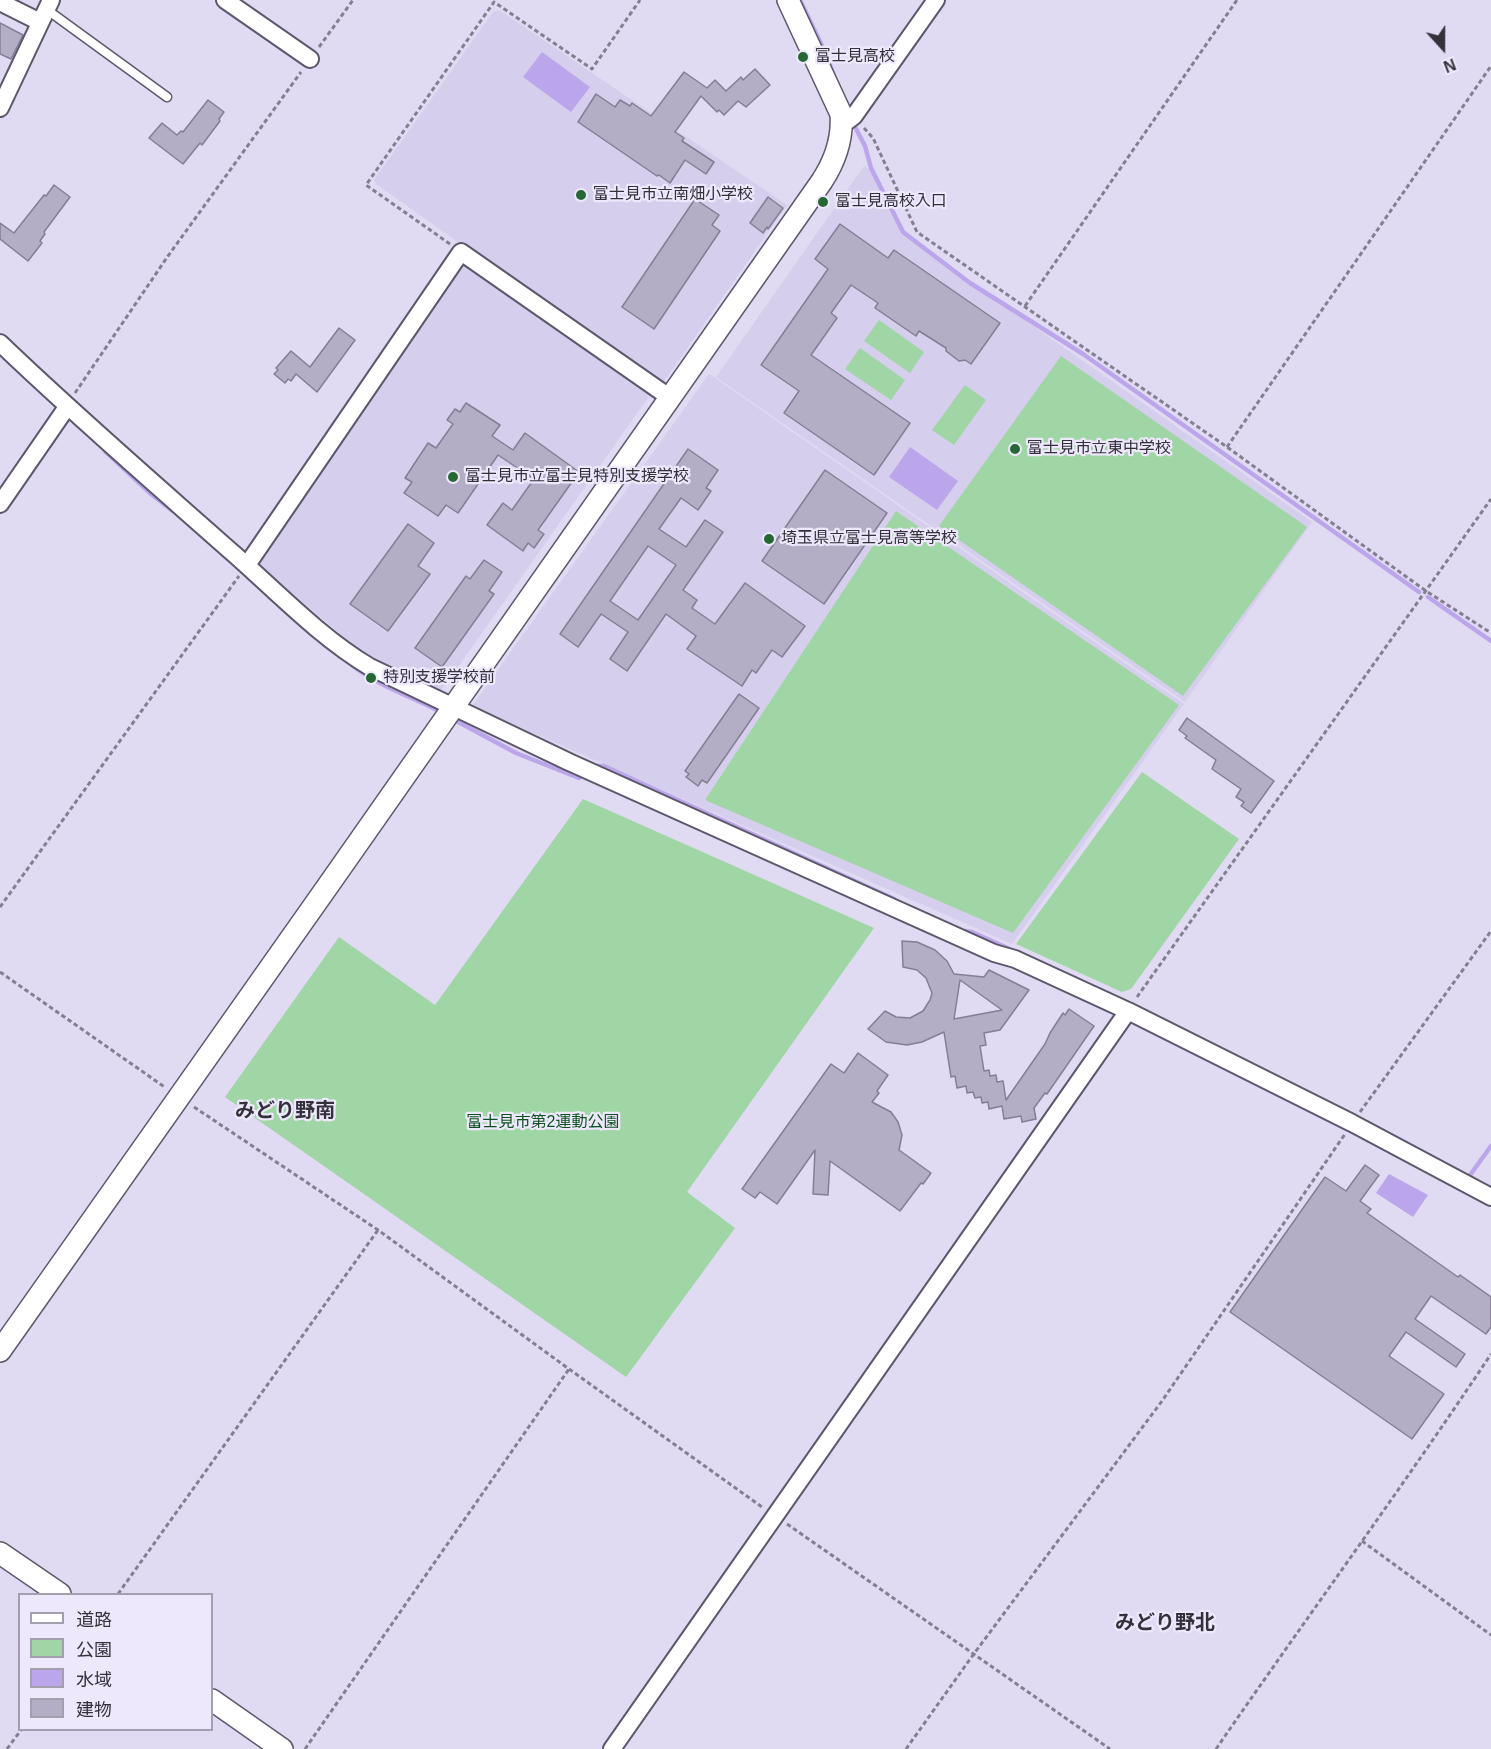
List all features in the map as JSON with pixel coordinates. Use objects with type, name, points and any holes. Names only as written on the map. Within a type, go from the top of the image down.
[{"type":"street","points":[[225,0],[310,59]]},
{"type":"street","points":[[788,0],[841,114],[848,121]]},
{"type":"street","points":[[0,1351],[181,1098],[822,181],[834,163],[848,121],[936,0]]},
{"type":"street","points":[[0,2],[45,10],[0,108]]},
{"type":"street","points":[[247,565],[461,252],[669,397]]},
{"type":"street","points":[[0,343],[67,407],[352,657],[580,767],[1128,1011],[1352,1123],[1491,1197]]},
{"type":"street","points":[[0,504],[67,407]]},
{"type":"street","points":[[612,1749],[1128,1011]]},
{"type":"street","points":[[0,1553],[59,1593]]},
{"type":"street","points":[[213,1701],[282,1749]]},
{"type":"lane","points":[[45,10],[167,97]]},
{"type":"path","points":[[67,407],[168,256],[353,0]]},
{"type":"path","points":[[461,252],[366,184],[487,12],[494,3],[592,69],[640,0]]},
{"type":"path","points":[[1025,306],[1237,0]]},
{"type":"path","points":[[1227,447],[1491,66]]},
{"type":"path","points":[[848,121],[873,138],[917,232],[1227,447],[1426,591],[1491,633]]},
{"type":"path","points":[[1128,1011],[1491,499]]},
{"type":"path","points":[[0,907],[247,565]]},
{"type":"path","points":[[906,1749],[1162,1401],[1352,1123],[1491,931]]},
{"type":"path","points":[[0,972],[181,1098],[378,1230],[776,1516],[1110,1749]]},
{"type":"path","points":[[119,1593],[378,1230]]},
{"type":"path","points":[[1216,1749],[1361,1540],[1430,1446],[1491,1354]]},
{"type":"path","points":[[304,1749],[569,1369]]},
{"type":"path","points":[[1361,1540],[1491,1635]]},
{"type":"path","points":[[7,1749],[20,1731]]},
{"type":"shaded area","name":"富士見市立南畑小学校","points":[[499,10],[787,205],[663,383],[658,384],[376,184],[374,180],[493,12]]},
{"type":"shaded area","name":"富士見市立東中学校","points":[[864,166],[869,169],[901,233],[1312,522],[1185,702],[716,377]]},
{"type":"shaded area","name":"富士見市立富士見特別支援学校","points":[[464,259],[652,392],[441,691],[383,664],[357,648],[255,562]]},
{"type":"shaded area","name":"埼玉県立富士見高等学校","points":[[709,374],[1184,704],[1012,944],[472,706]]},
{"type":"green space","points":[[879,320],[924,352],[910,373],[864,341]]},
{"type":"green space","points":[[860,348],[905,380],[891,400],[845,369]]},
{"type":"green space","points":[[1061,356],[1307,527],[1183,696],[939,526]]},
{"type":"green space","points":[[965,385],[986,400],[954,445],[932,430]]},
{"type":"green space","points":[[896,511],[1179,705],[1013,933],[705,800]]},
{"type":"green space","points":[[1142,772],[1239,839],[1131,989],[1122,992],[1016,944]]},
{"type":"green space","name":"富士見市第2運動公園","points":[[583,799],[874,928],[687,1192],[735,1228],[626,1377],[225,1097],[339,937],[435,1005]]},
{"type":"water","points":[[542,52],[590,87],[571,112],[523,77]]},
{"type":"water","points":[[910,447],[958,481],[937,510],[889,477]]},
{"type":"water","points":[[1389,1174],[1428,1195],[1413,1217],[1376,1193]]},
{"type":"building","points":[[0,23],[23,35],[11,59],[0,54]]},
{"type":"building","points":[[755,69],[770,85],[746,107],[738,101],[724,115],[719,110],[717,112],[701,96],[675,132],[684,138],[682,141],[714,162],[706,174],[685,160],[670,183],[578,122],[596,94],[615,107],[620,100],[630,106],[632,103],[651,116],[684,72],[707,88],[715,80],[726,91],[741,77],[743,80]]},
{"type":"building","points":[[208,100],[224,112],[202,145],[200,143],[183,164],[149,138],[162,123],[177,135],[183,132]]},
{"type":"building","points":[[54,185],[70,197],[44,232],[40,241],[42,243],[28,261],[0,239],[0,223],[14,233]]},
{"type":"building","points":[[768,197],[783,208],[763,233],[750,223]]},
{"type":"building","points":[[695,199],[719,215],[712,225],[720,231],[654,329],[622,307]]},
{"type":"building","points":[[840,224],[888,258],[894,250],[1000,323],[971,364],[965,360],[959,361],[946,351],[946,348],[919,331],[916,336],[875,308],[878,303],[851,285],[831,313],[837,318],[811,355],[910,423],[874,475],[784,413],[799,391],[761,365],[828,269],[815,259]]},
{"type":"building","points":[[339,328],[355,340],[317,392],[296,374],[291,381],[288,379],[285,383],[274,374],[278,370],[276,368],[291,351],[310,367]]},
{"type":"building","points":[[466,403],[500,425],[492,436],[513,450],[525,433],[579,472],[538,530],[544,534],[534,548],[528,543],[523,551],[487,525],[503,503],[512,510],[534,479],[498,455],[458,513],[446,505],[438,516],[404,493],[412,482],[405,478],[428,443],[436,448],[453,424],[447,420],[455,409],[460,412]]},
{"type":"building","points":[[688,449],[718,470],[706,488],[711,491],[698,510],[681,498],[659,529],[686,547],[705,520],[723,532],[683,590],[697,600],[692,608],[715,624],[745,583],[805,626],[782,657],[772,650],[756,673],[752,670],[742,686],[687,649],[696,636],[666,614],[627,671],[610,659],[628,632],[601,614],[578,647],[560,634]],"holes":[[[648,546],[676,565],[638,620],[610,601]]]},
{"type":"building","points":[[825,470],[887,513],[824,604],[762,561]]},
{"type":"building","points":[[408,524],[434,543],[418,566],[430,574],[388,631],[350,604]]},
{"type":"building","points":[[484,560],[502,572],[489,591],[494,594],[442,667],[415,648],[466,576],[470,579]]},
{"type":"building","points":[[739,694],[759,708],[707,783],[702,780],[698,786],[686,777],[689,774],[685,771]]},
{"type":"building","points":[[1187,718],[1274,781],[1251,813],[1241,806],[1244,802],[1236,797],[1241,789],[1212,769],[1216,760],[1185,738],[1187,736],[1179,730]]},
{"type":"building","points":[[902,941],[917,942],[935,950],[947,961],[954,974],[984,977],[989,970],[1029,990],[1000,1030],[984,1033],[986,1045],[980,1046],[984,1071],[989,1070],[990,1076],[996,1075],[997,1082],[1003,1081],[1006,1100],[1045,1044],[1063,1013],[1065,1015],[1069,1009],[1094,1026],[1047,1094],[1045,1093],[1034,1108],[1036,1119],[1022,1122],[1021,1116],[1004,1119],[1002,1106],[989,1109],[988,1102],[982,1103],[981,1097],[975,1098],[973,1092],[967,1093],[966,1086],[957,1088],[955,1076],[951,1077],[944,1032],[922,1042],[907,1045],[886,1042],[868,1029],[885,1011],[896,1017],[910,1018],[923,1011],[930,1000],[932,993],[926,978],[917,970],[903,967]],"holes":[[[960,980],[1002,1010],[954,1019]]]},
{"type":"building","points":[[858,1053],[888,1075],[872,1102],[891,1112],[898,1122],[902,1135],[899,1150],[931,1173],[900,1211],[830,1161],[828,1195],[813,1194],[815,1150],[777,1204],[760,1192],[755,1198],[742,1189],[831,1064],[844,1073]]},
{"type":"building","points":[[1365,1165],[1379,1175],[1360,1201],[1371,1209],[1367,1213],[1458,1277],[1460,1275],[1491,1297],[1491,1327],[1486,1334],[1431,1296],[1415,1319],[1465,1354],[1456,1367],[1406,1332],[1389,1356],[1444,1394],[1412,1439],[1230,1312],[1325,1177],[1346,1191]]},
{"type":"waterway","points":[[800,0],[834,76]]},
{"type":"waterway","points":[[853,123],[865,146],[871,168],[903,232],[970,283],[1083,354],[1419,592]]},
{"type":"waterway","points":[[105,451],[151,494],[173,511]]},
{"type":"waterway","points":[[1428,597],[1491,641]]},
{"type":"waterway","points":[[353,666],[385,685],[441,712]]},
{"type":"waterway","points":[[451,718],[516,753],[579,778],[586,773]]},
{"type":"waterway","points":[[593,769],[597,766],[604,766],[894,899]]},
{"type":"waterway","points":[[964,931],[972,932],[1014,951]]},
{"type":"waterway","points":[[1163,1020],[1193,1035]]},
{"type":"waterway","points":[[1468,1178],[1491,1146]]},
{"type":"place","name":"富士見高校","points":[[803,57]]},
{"type":"place","name":"富士見市立南畑小学校","points":[[581,195]]},
{"type":"place","name":"富士見高校入口","points":[[823,202]]},
{"type":"place","name":"富士見市立東中学校","points":[[1015,449]]},
{"type":"place","name":"富士見市立富士見特別支援学校","points":[[453,477]]},
{"type":"place","name":"埼玉県立富士見高等学校","points":[[769,539]]},
{"type":"place","name":"特別支援学校前","points":[[371,678]]},
{"type":"district","name":"みどり野南","points":[[285,1111]]},
{"type":"district","name":"みどり野北","points":[[1165,1623]]}]
